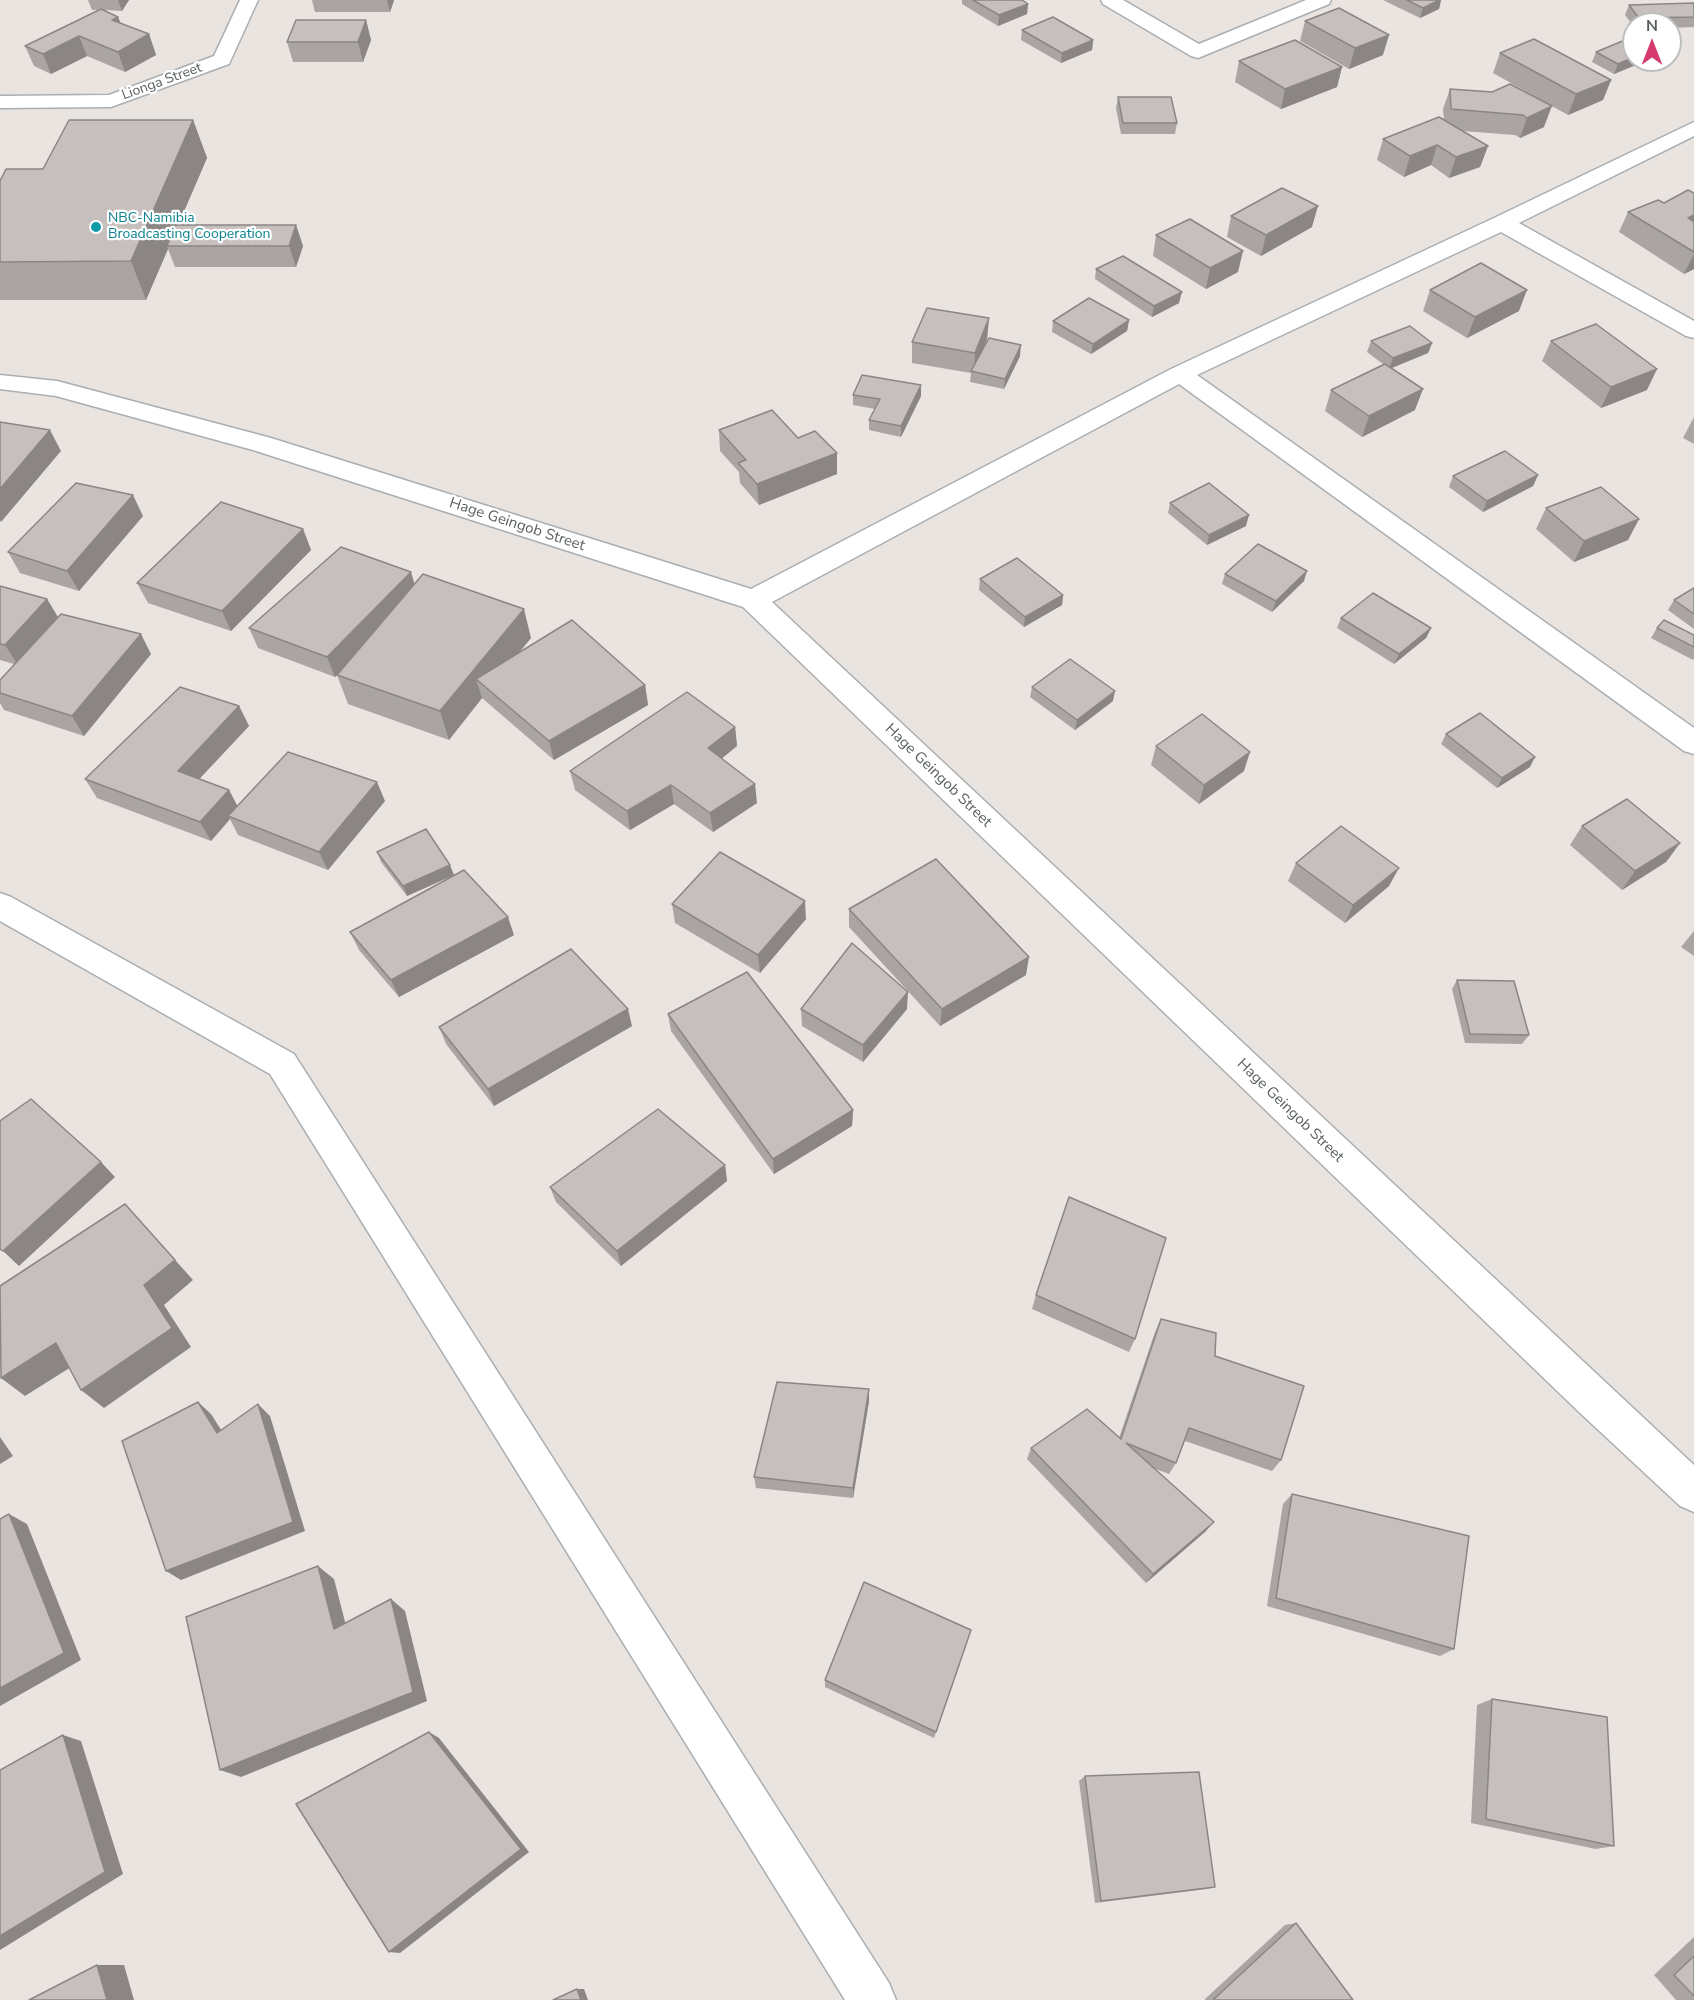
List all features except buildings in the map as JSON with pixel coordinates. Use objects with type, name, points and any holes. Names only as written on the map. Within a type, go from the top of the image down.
[{"type":"street","name":"Lionga Street","points":[[0,102],[111,101],[222,60],[249,0]]},
{"type":"street","points":[[1110,0],[1198,52],[1322,0]]},
{"type":"street","points":[[753,600],[1180,374],[1502,222],[1694,128]]},
{"type":"street","points":[[1502,222],[1694,331]]},
{"type":"street","points":[[1180,374],[1694,743]]},
{"type":"street","name":"Hage Geingob Street","points":[[0,382],[57,389],[262,444],[753,600],[1593,1399],[1694,1492]]},
{"type":"street","points":[[0,906],[282,1064],[872,2000]]},
{"type":"place","name":"NBC-Namibia Broadcasting Cooperation","points":[[96,227]]}]
